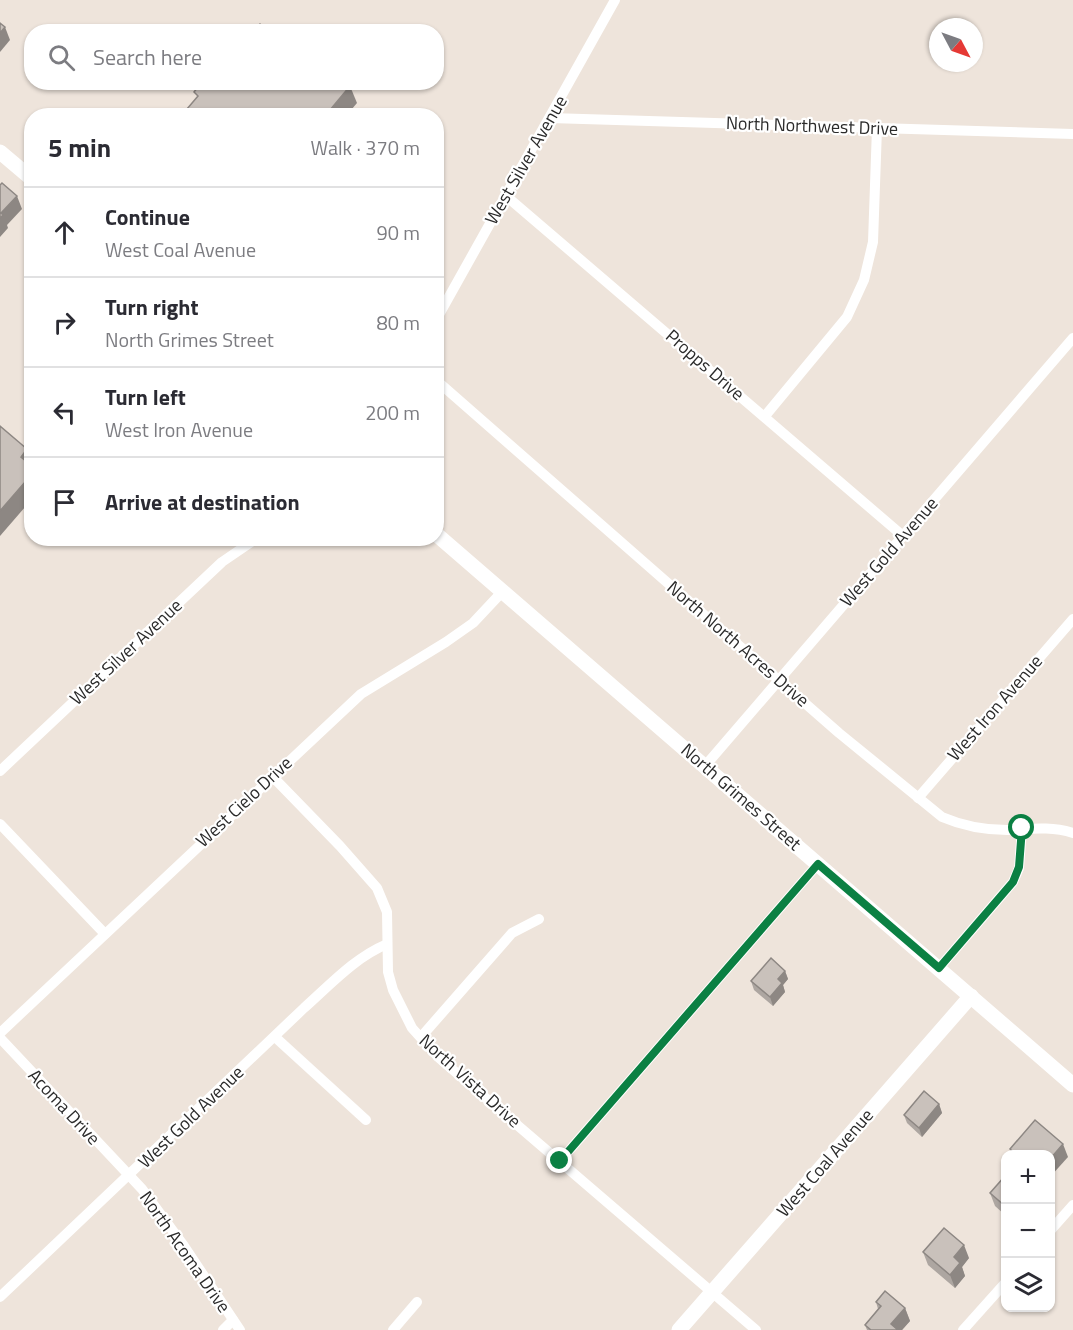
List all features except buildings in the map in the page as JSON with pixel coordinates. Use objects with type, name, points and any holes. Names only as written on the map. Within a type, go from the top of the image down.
[{"type":"main road","points":[[0,152],[24,172]]},
{"type":"main road","name":"North Grimes Street","points":[[444,541],[1073,1085]]},
{"type":"main road","name":"West Coal Avenue","points":[[679,1330],[971,996]]},
{"type":"street","name":"West Silver Avenue","points":[[444,306],[615,0]]},
{"type":"street","name":"North Northwest Drive","points":[[550,118],[1073,134]]},
{"type":"street","points":[[765,416],[847,317],[864,280],[873,242],[877,128]]},
{"type":"street","name":"Propps Drive","points":[[506,195],[903,536]]},
{"type":"street","name":"West Gold Avenue","points":[[705,766],[1073,338]]},
{"type":"street","name":"North North Acres Drive","points":[[444,387],[779,680],[942,817],[957,824],[1006,830],[1057,828],[1073,833]]},
{"type":"street","name":"West Silver Avenue","points":[[0,771],[222,562],[245,546]]},
{"type":"street","name":"West Cielo Drive","points":[[0,1033],[361,694],[446,642],[472,622],[503,591]]},
{"type":"street","name":"West Iron Avenue","points":[[918,798],[1073,619]]},
{"type":"street","name":"North Vista Drive","points":[[272,776],[377,888],[387,912],[388,972],[393,990],[412,1028],[438,1057],[756,1330]]},
{"type":"street","points":[[0,824],[105,934]]},
{"type":"street","points":[[939,968],[1013,882],[1019,867],[1022,828]]},
{"type":"street","points":[[560,1161],[818,864]]},
{"type":"street","points":[[421,1037],[512,933],[539,919]]},
{"type":"street","name":"West Gold Avenue","points":[[0,1297],[353,964],[370,951],[387,944]]},
{"type":"street","points":[[274,1037],[366,1119]]},
{"type":"street","name":"Acoma Drive","points":[[0,1038],[129,1176]]},
{"type":"street","name":"North Acoma Drive","points":[[129,1176],[142,1189],[184,1246],[240,1330]]},
{"type":"street","points":[[1055,1225],[1073,1205]]},
{"type":"street","points":[[963,1330],[1001,1287]]},
{"type":"street","points":[[393,1330],[417,1302]]},
{"type":"street","points":[[223,1330],[233,1320]]},
{"type":"route","points":[[560,1161],[818,864],[939,968],[1013,882],[1022,851],[1022,828]]}]
